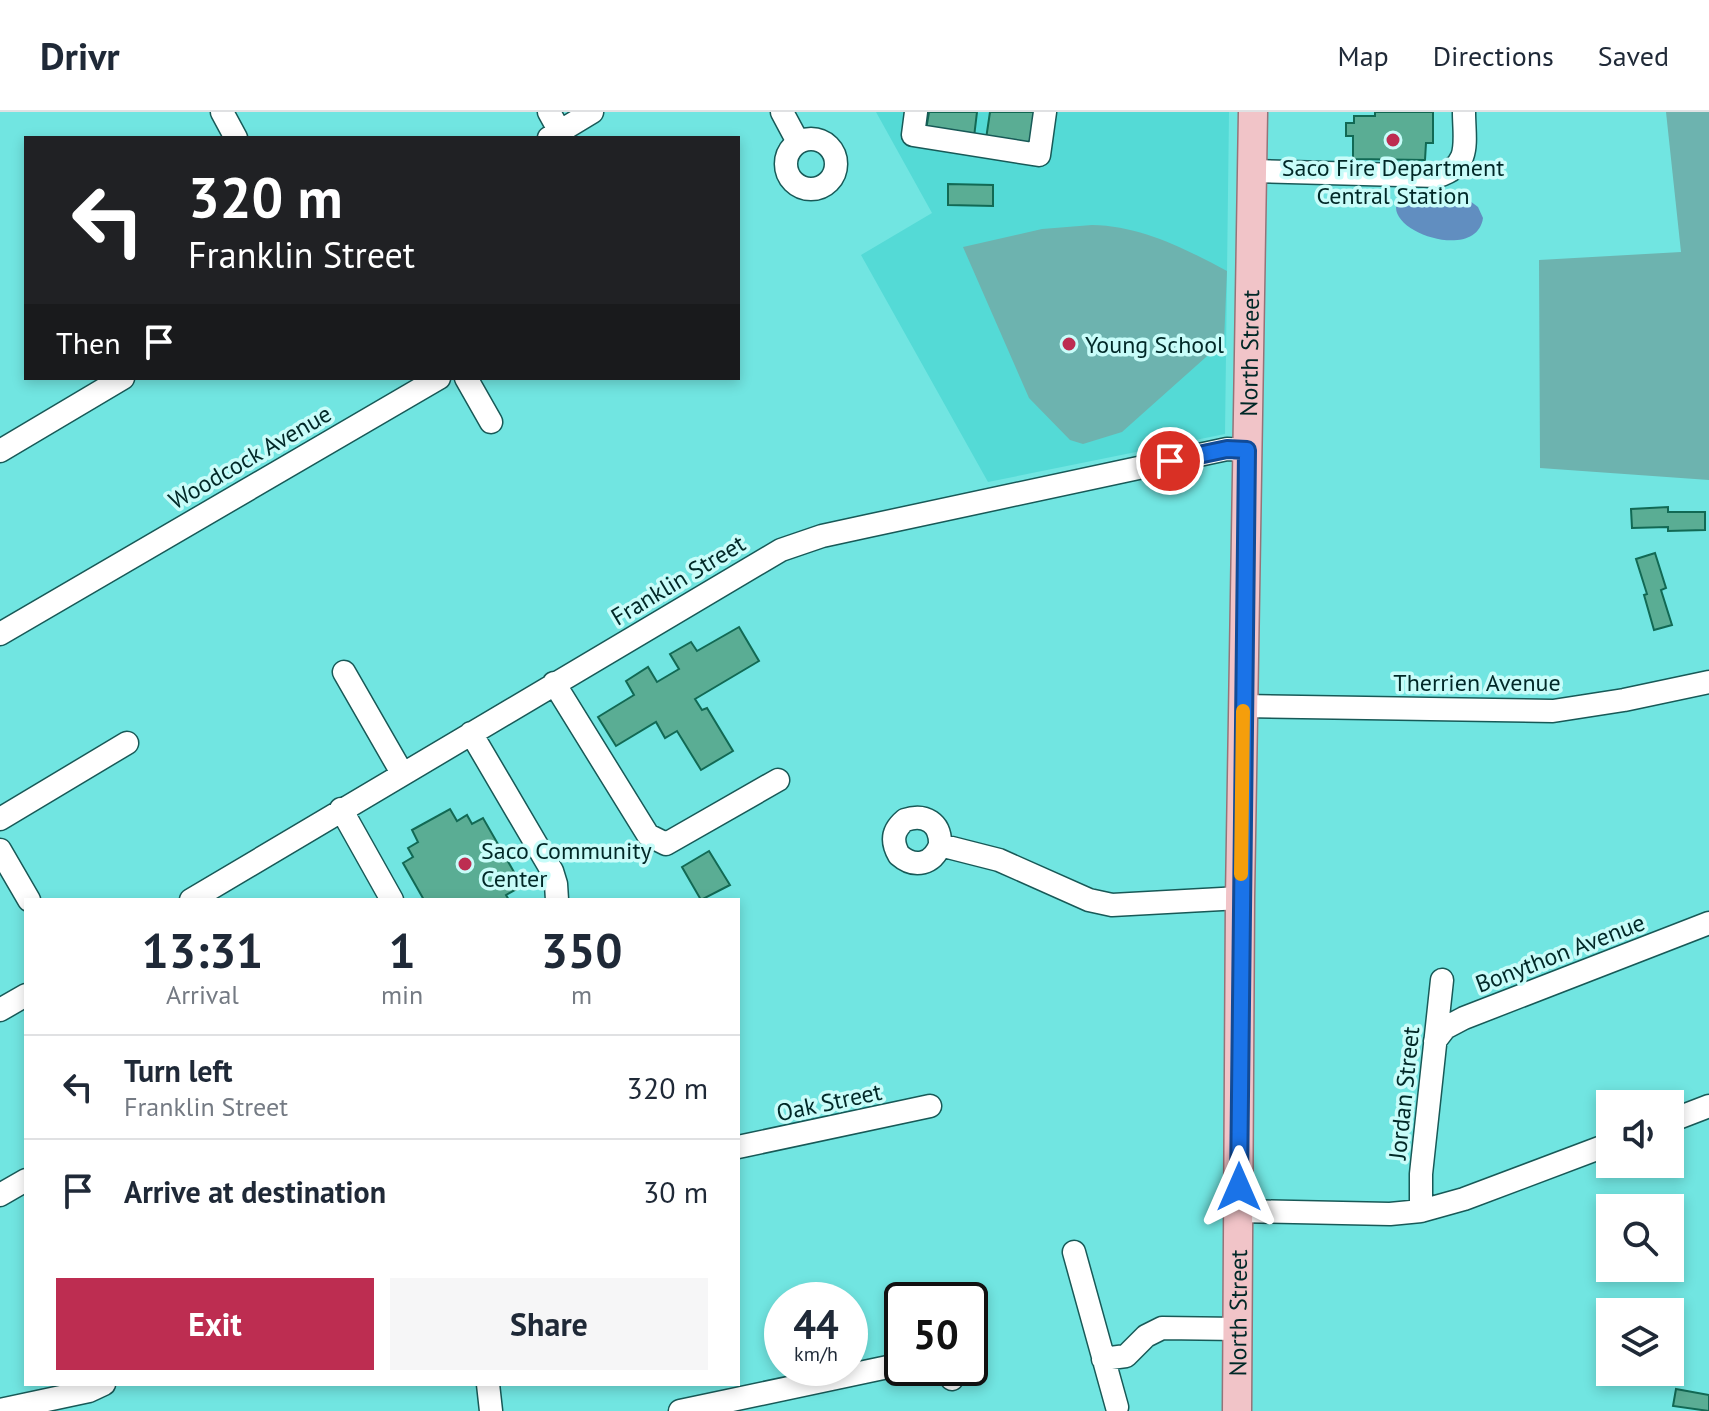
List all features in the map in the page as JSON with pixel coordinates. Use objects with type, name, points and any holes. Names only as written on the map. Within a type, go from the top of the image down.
[{"type":"main road","name":"North Street","points":[[1237,1411],[1240,898],[1253,112]]},
{"type":"street","points":[[222,112],[235,136]]},
{"type":"street","points":[[553,127],[592,112]]},
{"type":"street","points":[[782,112],[798,142]]},
{"type":"street","points":[[916,112],[913,135],[1039,155],[1045,112]]},
{"type":"street","points":[[1252,171],[1438,176],[1454,169],[1463,158],[1464,112]]},
{"type":"street","points":[[0,451],[120,380]]},
{"type":"street","name":"Woodcock Avenue","points":[[0,634],[436,380]]},
{"type":"street","points":[[467,380],[491,422]]},
{"type":"street","name":"Franklin Street","points":[[194,898],[757,563],[799,543],[914,515],[1197,455],[1227,449],[1247,450]]},
{"type":"street","points":[[344,672],[402,773]]},
{"type":"street","name":"Therrien Avenue","points":[[1243,706],[1553,711],[1709,682]]},
{"type":"street","points":[[554,683],[648,835],[666,844],[778,780]]},
{"type":"street","points":[[471,733],[552,871],[557,898]]},
{"type":"street","points":[[0,819],[127,743]]},
{"type":"street","points":[[341,809],[391,898]]},
{"type":"street","points":[[940,845],[999,860],[1061,889],[1112,905],[1240,898]]},
{"type":"street","points":[[0,850],[28,898]]},
{"type":"street","name":"Bonython Avenue","points":[[1435,1041],[1453,1022],[1709,923]]},
{"type":"street","name":"Jordan Street","points":[[1421,1211],[1421,1174],[1442,980]]},
{"type":"street","points":[[0,1010],[24,996]]},
{"type":"street","name":"Oak Street","points":[[740,1147],[930,1106]]},
{"type":"street","points":[[1684,1116],[1709,1106]]},
{"type":"street","points":[[1239,1211],[1390,1214],[1421,1211],[1464,1199],[1596,1149]]},
{"type":"street","points":[[0,1195],[24,1181]]},
{"type":"street","points":[[1074,1252],[1117,1407]]},
{"type":"street","points":[[1103,1359],[1126,1356],[1146,1336],[1162,1328],[1239,1329]]},
{"type":"street","points":[[680,1411],[884,1368]]},
{"type":"street","points":[[0,1410],[100,1386]]},
{"type":"street","points":[[488,1386],[491,1411]]},
{"type":"shaded area","name":"Young School","points":[[876,112],[1229,112],[1225,434],[988,482],[861,255],[932,213]]},
{"type":"shaded area","points":[[1666,112],[1709,112],[1709,480],[1540,468],[1539,260],[1681,252]]},
{"type":"shaded area","points":[[1458,192],[1478,207],[1483,218],[1477,231],[1467,238],[1437,239],[1408,226],[1399,217],[1396,207],[1404,200],[1436,199]]},
{"type":"shaded area","points":[[1092,225],[1145,234],[1227,271],[1224,341],[1122,432],[1083,444],[1070,440],[1029,398],[963,247],[1042,229]]},
{"type":"building","points":[[929,112],[977,112],[974,137],[926,130]]},
{"type":"building","points":[[990,112],[1038,112],[1033,146],[986,139]]},
{"type":"building","name":"Saco Fire Department Central Station","points":[[1375,112],[1433,112],[1433,143],[1426,143],[1425,160],[1353,159],[1353,136],[1346,136],[1346,123],[1354,123],[1354,116],[1375,116]]},
{"type":"building","points":[[948,184],[993,185],[993,206],[948,205]]},
{"type":"building","points":[[1668,507],[1668,512],[1705,512],[1705,530],[1632,528],[1631,509]]},
{"type":"building","points":[[1655,553],[1666,588],[1661,590],[1672,625],[1654,630],[1636,559]]},
{"type":"building","points":[[739,627],[759,661],[695,699],[702,710],[707,708],[733,751],[701,770],[677,731],[665,738],[656,722],[616,746],[598,717],[634,695],[626,681],[648,667],[657,682],[679,669],[670,654],[691,642],[697,651]]},
{"type":"building","points":[[450,809],[457,821],[467,815],[472,824],[483,818],[522,886],[506,895],[508,898],[423,898],[403,863],[413,857],[408,848],[418,842],[412,830]]},
{"type":"building","points":[[709,851],[730,885],[700,898],[682,867]]},
{"type":"building","points":[[1676,1389],[1709,1395],[1709,1411],[1673,1406]]},
{"type":"slow traffic","points":[[1241,874],[1243,711]]},
{"type":"place","name":"Saco Fire Department Central Station","points":[[1393,140]]},
{"type":"place","name":"Young School","points":[[1069,344]]},
{"type":"place","name":"Saco Community Center","points":[[465,864]]},
{"type":"route","points":[[1170,461],[1227,449],[1247,450],[1239,1187]]}]
